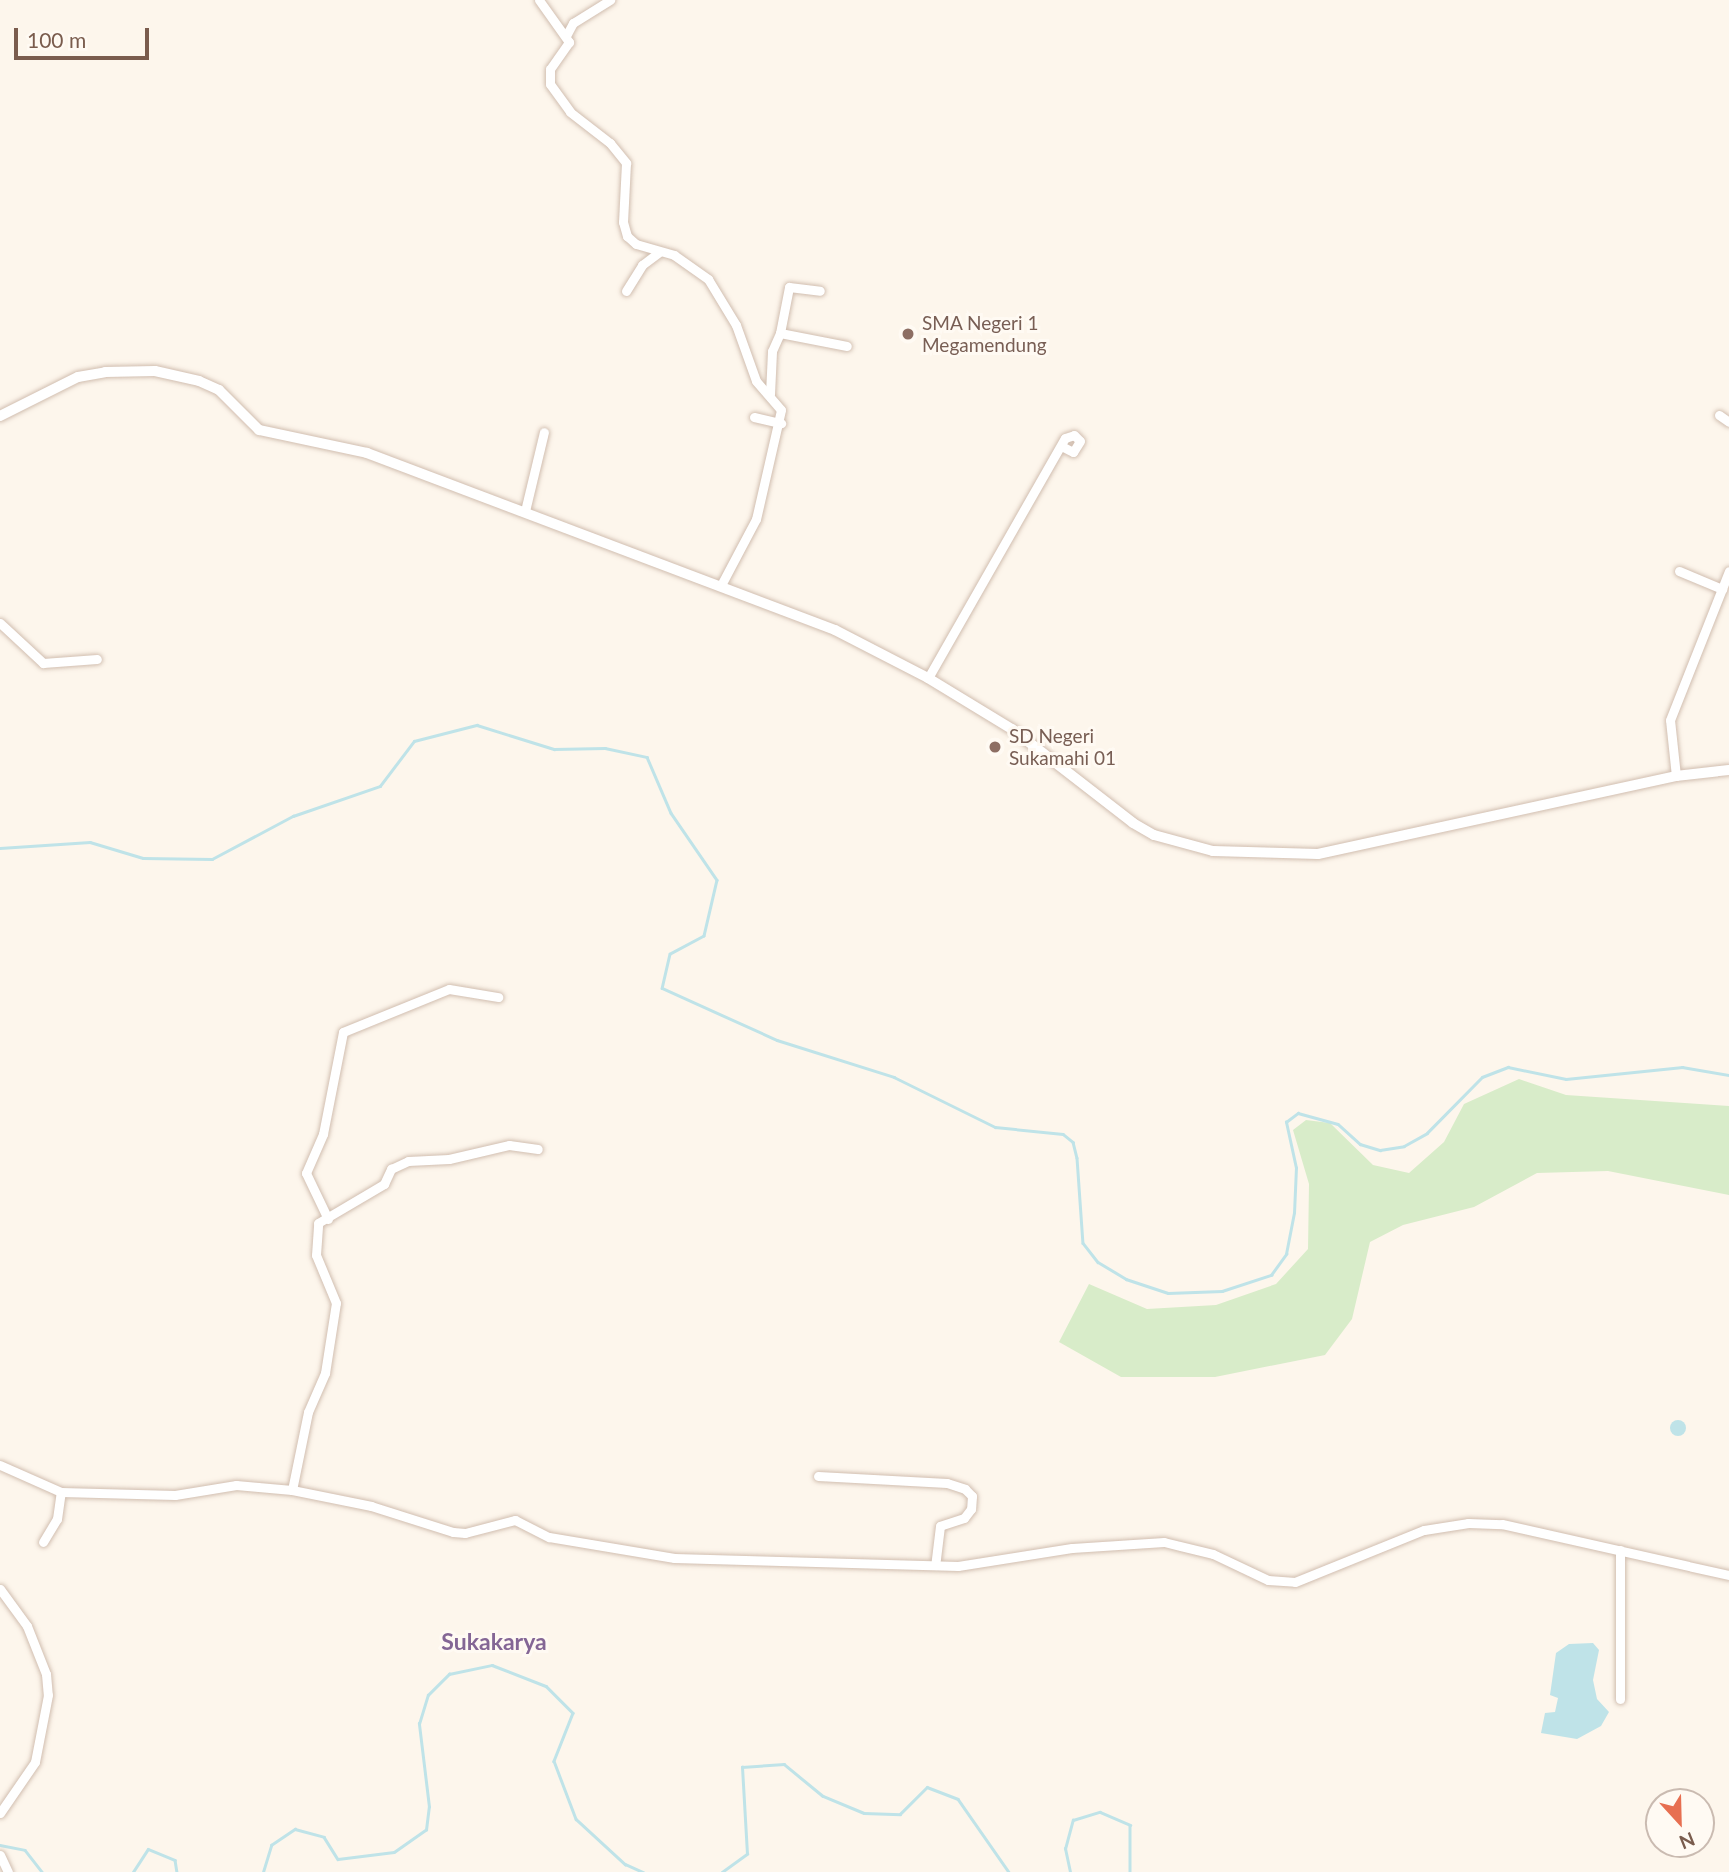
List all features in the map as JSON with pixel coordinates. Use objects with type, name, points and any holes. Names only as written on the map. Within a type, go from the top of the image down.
[{"type":"street","points":[[538,0],[566,36],[568,46],[549,72],[550,84],[570,112],[622,156],[628,174],[625,232],[636,244],[674,255],[712,284],[736,325],[754,379],[770,394],[781,410],[781,423],[749,538],[721,585]]},
{"type":"street","points":[[566,36],[573,23],[610,0]]},
{"type":"street","points":[[626,291],[642,265],[659,252]]},
{"type":"street","points":[[770,394],[772,351],[779,333],[789,287],[820,291]]},
{"type":"street","points":[[779,333],[847,346]]},
{"type":"street","points":[[0,416],[78,377],[128,370],[155,371],[219,390],[259,430],[367,453],[525,511],[668,569],[793,611],[928,678],[1045,752],[1133,823],[1154,835],[1213,851],[1318,854],[1676,776],[1729,770]]},
{"type":"street","points":[[1719,415],[1729,422]]},
{"type":"street","points":[[754,417],[781,423]]},
{"type":"street","points":[[525,511],[544,432]]},
{"type":"street","points":[[928,678],[1063,447]]},
{"type":"street","points":[[1679,571],[1722,589]]},
{"type":"street","points":[[1676,776],[1670,720],[1729,571]]},
{"type":"street","points":[[0,623],[43,663],[97,659]]},
{"type":"street","points":[[328,1219],[306,1173],[323,1134],[343,1032],[449,989],[498,997]]},
{"type":"street","points":[[292,1490],[309,1412],[325,1373],[336,1303],[322,1273],[315,1242],[316,1226],[384,1184],[391,1169],[408,1161],[449,1159],[493,1147],[538,1149]]},
{"type":"street","points":[[0,1465],[61,1492],[186,1494],[236,1485],[292,1490],[371,1506],[453,1532],[465,1533],[515,1520],[549,1537],[674,1558],[958,1566],[1072,1548],[1176,1543],[1268,1580],[1295,1583],[1424,1530],[1468,1523],[1502,1524],[1729,1575]]},
{"type":"street","points":[[818,1476],[947,1483],[965,1489],[972,1496],[971,1508],[964,1518],[940,1527],[935,1564]]},
{"type":"street","points":[[43,1542],[57,1518],[61,1492]]},
{"type":"street","points":[[1620,1550],[1620,1699]]},
{"type":"street","points":[[0,1588],[27,1626],[46,1674],[48,1695],[35,1762],[0,1813]]},
{"type":"green space","points":[[1519,1079],[1566,1095],[1729,1106],[1729,1195],[1608,1171],[1537,1173],[1474,1207],[1403,1225],[1370,1242],[1352,1319],[1325,1355],[1215,1377],[1121,1377],[1059,1342],[1089,1284],[1147,1309],[1216,1305],[1276,1284],[1308,1249],[1309,1184],[1293,1130],[1306,1120],[1330,1123],[1373,1165],[1409,1173],[1444,1142],[1464,1104]]},
{"type":"water","points":[[1678,1420],[1684,1422],[1684,1434],[1678,1436],[1672,1434],[1670,1428],[1672,1422]]},
{"type":"water","points":[[1593,1643],[1599,1650],[1593,1680],[1597,1699],[1609,1712],[1601,1726],[1577,1739],[1541,1733],[1545,1713],[1555,1712],[1558,1698],[1550,1695],[1556,1653],[1569,1644]]},
{"type":"waterway","points":[[0,848],[90,842],[143,858],[212,859],[293,816],[380,786],[414,741],[477,725],[554,749],[605,748],[647,757],[671,813],[717,880],[704,936],[670,954],[662,988],[777,1040],[894,1077],[995,1127],[1063,1134],[1073,1142],[1077,1158],[1083,1243],[1098,1262],[1126,1279],[1168,1293],[1222,1291],[1271,1275],[1286,1254],[1294,1213],[1296,1168],[1286,1122],[1298,1113],[1338,1124],[1360,1144],[1380,1150],[1404,1146],[1427,1133],[1482,1077],[1508,1067],[1566,1079],[1682,1067],[1729,1075]]},
{"type":"waterway","points":[[263,1872],[271,1845],[295,1829],[324,1837],[338,1859],[394,1852],[426,1830],[429,1807],[419,1724],[428,1695],[449,1674],[492,1665],[546,1686],[573,1713],[554,1761],[576,1819],[625,1864],[643,1872]]},
{"type":"waterway","points":[[722,1872],[747,1854],[742,1767],[784,1764],[823,1796],[864,1813],[900,1814],[927,1787],[958,1799],[1009,1872]]},
{"type":"waterway","points":[[1070,1872],[1065,1849],[1073,1820],[1100,1812],[1130,1825],[1130,1872]]},
{"type":"waterway","points":[[0,1845],[25,1850],[42,1872]]},
{"type":"waterway","points":[[133,1872],[148,1849],[175,1860],[177,1872]]},
{"type":"place","name":"SMA Negeri 1 Megamendung","points":[[908,334]]},
{"type":"place","name":"SD Negeri Sukamahi 01","points":[[995,747]]},
{"type":"district","name":"Sukakarya","points":[[494,1641]]}]
